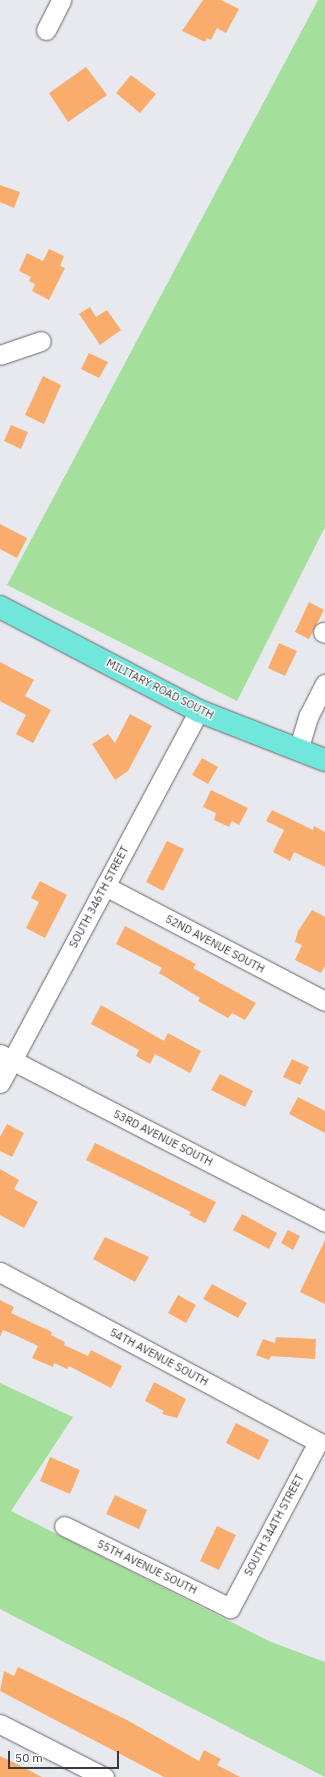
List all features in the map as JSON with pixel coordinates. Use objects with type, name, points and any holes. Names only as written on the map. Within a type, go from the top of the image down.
[{"type":"main road","name":"MILITARY ROAD SOUTH","points":[[0,607],[199,711],[325,760]]},
{"type":"street","points":[[46,30],[61,0]]},
{"type":"street","points":[[0,355],[41,341]]},
{"type":"street","points":[[298,750],[309,715],[325,684]]},
{"type":"street","name":"SOUTH 346TH STREET","points":[[0,1083],[6,1057],[105,886],[199,711]]},
{"type":"street","name":"52ND AVENUE SOUTH","points":[[105,886],[325,1001]]},
{"type":"street","name":"53RD AVENUE SOUTH","points":[[6,1057],[325,1222]]},
{"type":"street","name":"54TH AVENUE SOUTH","points":[[0,1272],[318,1442]]},
{"type":"street","name":"SOUTH 344TH STREET","points":[[230,1608],[318,1442]]},
{"type":"street","name":"55TH AVENUE SOUTH","points":[[64,1526],[230,1608]]},
{"type":"street","points":[[0,1724],[104,1777]]},
{"type":"green space","points":[[318,0],[325,0],[325,527],[237,701],[7,585]]},
{"type":"green space","points":[[0,1383],[73,1417],[11,1511],[271,1642],[325,1662],[325,1777],[0,1609]]},
{"type":"building","points":[[203,0],[221,0],[239,9],[226,33],[217,28],[211,40],[207,38],[205,42],[182,31]]},
{"type":"building","points":[[86,67],[107,95],[68,122],[49,93]]},
{"type":"building","points":[[131,75],[156,94],[140,113],[116,93]]},
{"type":"building","points":[[0,185],[20,192],[14,208],[0,202]]},
{"type":"building","points":[[49,249],[64,256],[60,266],[65,268],[49,300],[32,291],[35,284],[29,281],[31,277],[19,271],[27,253],[43,261]]},
{"type":"building","points":[[90,307],[96,317],[107,310],[121,330],[100,345],[79,314]]},
{"type":"building","points":[[89,353],[108,362],[99,378],[81,369]]},
{"type":"building","points":[[43,376],[61,385],[44,424],[25,415]]},
{"type":"building","points":[[11,425],[28,432],[21,449],[4,441]]},
{"type":"building","points":[[0,524],[27,538],[17,558],[0,549]]},
{"type":"building","points":[[309,602],[324,610],[309,639],[295,632]]},
{"type":"building","points":[[279,643],[297,651],[285,676],[268,668]]},
{"type":"building","points":[[0,662],[34,680],[25,696],[51,710],[33,743],[16,734],[26,715],[0,701]]},
{"type":"building","points":[[130,714],[152,726],[128,771],[115,780],[92,744],[108,734],[115,743]]},
{"type":"building","points":[[202,758],[218,767],[208,784],[192,775]]},
{"type":"building","points":[[211,790],[248,808],[239,825],[232,821],[229,827],[214,820],[216,813],[203,807]]},
{"type":"building","points":[[272,810],[313,830],[314,826],[325,832],[325,867],[294,852],[290,861],[273,852],[284,830],[266,821]]},
{"type":"building","points":[[167,841],[184,849],[163,891],[146,882]]},
{"type":"building","points":[[40,881],[67,895],[45,938],[26,928],[39,902],[31,898]]},
{"type":"building","points":[[312,910],[325,917],[325,966],[321,973],[295,960],[302,945],[295,942],[298,931]]},
{"type":"building","points":[[125,926],[196,964],[193,968],[256,1003],[245,1020],[232,1013],[228,1018],[198,1001],[200,998],[159,973],[162,968],[116,944]]},
{"type":"building","points":[[101,1005],[164,1041],[168,1033],[201,1051],[190,1073],[155,1054],[150,1064],[136,1056],[139,1050],[91,1024]]},
{"type":"building","points":[[292,1059],[309,1067],[300,1085],[283,1077]]},
{"type":"building","points":[[220,1074],[253,1091],[245,1107],[211,1090]]},
{"type":"building","points":[[298,1097],[325,1111],[325,1133],[289,1114]]},
{"type":"building","points":[[7,1124],[24,1133],[12,1157],[0,1151],[0,1137]]},
{"type":"building","points":[[95,1143],[216,1202],[205,1223],[189,1215],[191,1212],[86,1160]]},
{"type":"building","points":[[0,1169],[19,1180],[14,1189],[38,1202],[24,1228],[0,1215]]},
{"type":"building","points":[[242,1214],[277,1233],[269,1249],[233,1230]]},
{"type":"building","points":[[288,1230],[300,1236],[293,1250],[281,1243]]},
{"type":"building","points":[[105,1237],[149,1257],[135,1282],[93,1259]]},
{"type":"building","points":[[325,1240],[325,1304],[300,1292]]},
{"type":"building","points":[[212,1284],[247,1303],[238,1318],[203,1299]]},
{"type":"building","points":[[178,1295],[196,1305],[186,1323],[168,1313]]},
{"type":"building","points":[[0,1300],[14,1307],[11,1313],[52,1332],[51,1335],[65,1342],[64,1345],[88,1356],[91,1350],[122,1366],[111,1388],[69,1366],[67,1369],[54,1363],[53,1367],[32,1358],[38,1346],[17,1336],[3,1330],[0,1337]]},
{"type":"building","points":[[276,1337],[316,1339],[315,1359],[271,1356],[269,1360],[256,1355],[263,1339],[275,1343]]},
{"type":"building","points":[[154,1382],[186,1399],[177,1418],[162,1414],[164,1411],[145,1401]]},
{"type":"building","points":[[236,1423],[269,1440],[259,1460],[226,1443]]},
{"type":"building","points":[[50,1457],[80,1470],[70,1494],[40,1481]]},
{"type":"building","points":[[115,1495],[147,1510],[139,1529],[106,1514]]},
{"type":"building","points":[[217,1526],[236,1535],[219,1570],[200,1561]]},
{"type":"building","points":[[18,1667],[127,1720],[199,1761],[204,1750],[221,1759],[217,1765],[240,1777],[164,1777],[0,1691],[4,1671],[14,1676]]},
{"type":"building","points":[[0,1756],[11,1761],[42,1777],[0,1777]]}]
